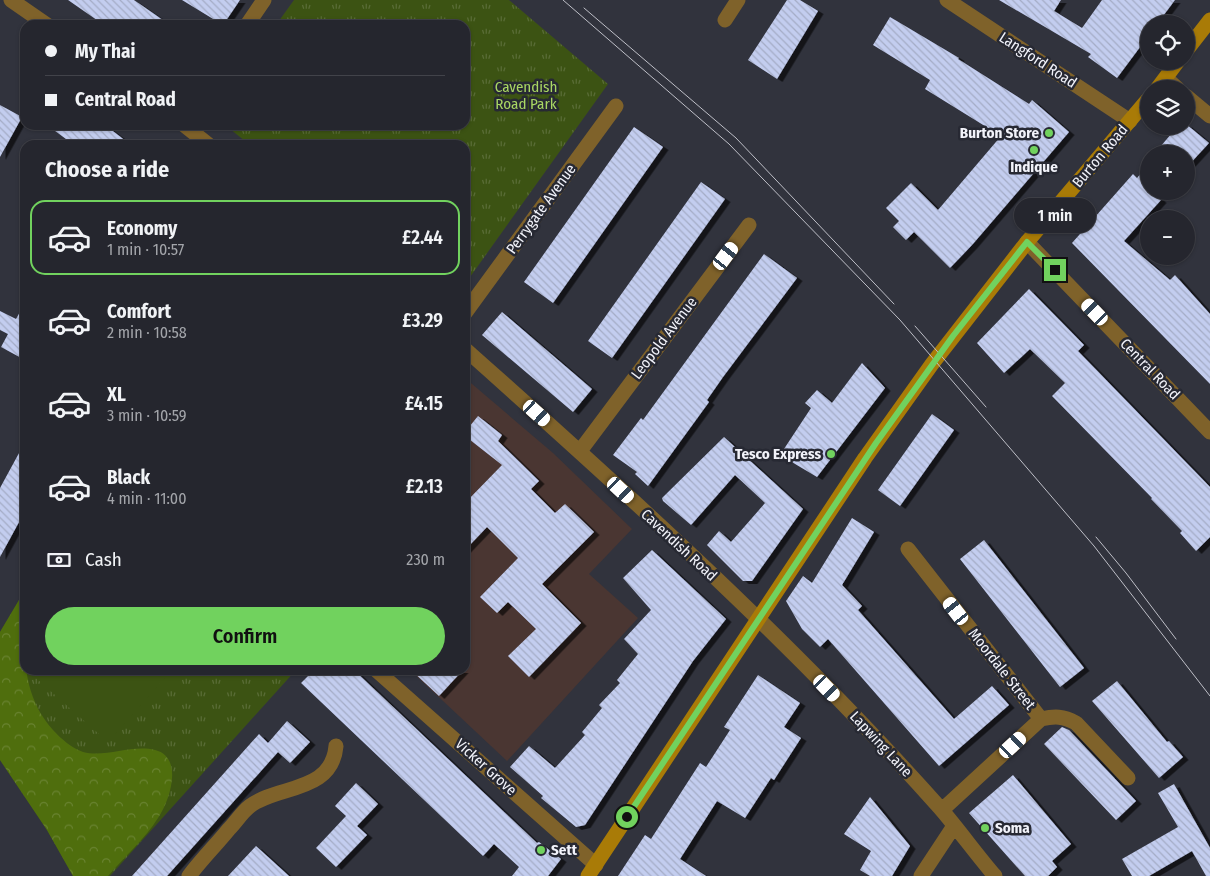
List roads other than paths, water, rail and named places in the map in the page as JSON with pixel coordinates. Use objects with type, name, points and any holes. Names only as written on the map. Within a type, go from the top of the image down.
[{"type":"street","points":[[11,0],[31,6],[43,20]]},
{"type":"street","points":[[251,20],[264,0]]},
{"type":"street","points":[[725,20],[738,0]]},
{"type":"street","name":"Langford Road","points":[[947,0],[1130,121]]},
{"type":"street","points":[[1195,39],[1210,20]]},
{"type":"street","points":[[1163,80],[1171,70]]},
{"type":"street","points":[[1195,104],[1210,116]]},
{"type":"street","name":"Perrygate Avenue","points":[[470,306],[616,106]]},
{"type":"street","name":"Burton Road","points":[[592,870],[709,691],[759,620],[906,399],[968,316],[1027,242],[1140,109]]},
{"type":"street","points":[[190,130],[204,140]]},
{"type":"street","name":"Leopold Avenue","points":[[580,452],[749,225]]},
{"type":"street","name":"Central Road","points":[[1027,242],[1210,432]]},
{"type":"street","name":"Cavendish Road","points":[[470,353],[580,452],[759,620]]},
{"type":"street","name":"Moordale Street","points":[[908,549],[1042,719]]},
{"type":"street","name":"Lapwing Lane","points":[[759,620],[841,702],[942,810],[995,876]]},
{"type":"street","name":"Vicker Grove","points":[[381,675],[592,870]]},
{"type":"street","points":[[942,810],[1042,719],[1054,716],[1066,718],[1076,723],[1128,778]]},
{"type":"street","points":[[195,874],[250,807],[265,798],[295,790],[315,780],[335,759],[336,746]]},
{"type":"street","points":[[921,876],[954,826]]},
{"type":"tram line","points":[[563,0],[729,144],[900,320],[1094,546],[1210,696]]},
{"type":"tram line","points":[[584,8],[736,138],[894,304]]},
{"type":"tram line","points":[[915,326],[986,407]]},
{"type":"tram line","points":[[1096,537],[1176,639]]},
{"type":"place","name":"Burton Store","points":[[1049,133]]},
{"type":"place","name":"Indique","points":[[1034,150]]},
{"type":"place","name":"Tesco Express","points":[[831,454]]},
{"type":"place","name":"Soma","points":[[985,828]]},
{"type":"place","name":"Sett","points":[[541,850]]},
{"type":"park label","name":"Cavendish Road Park","points":[[526,96]]}]
